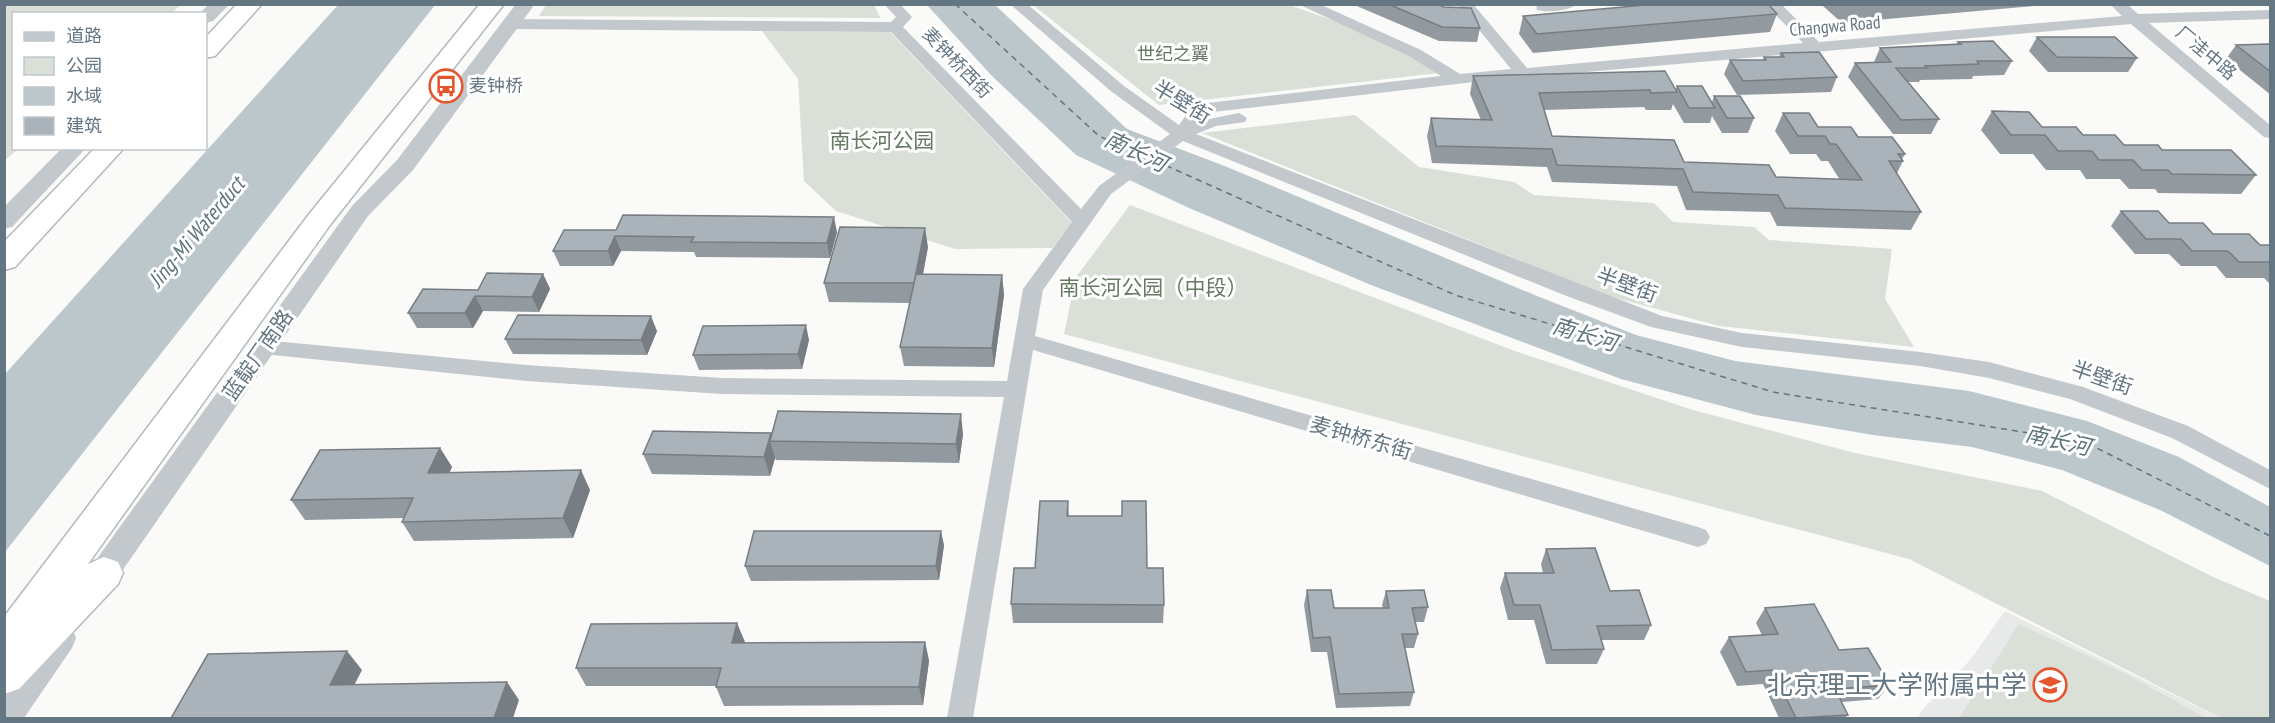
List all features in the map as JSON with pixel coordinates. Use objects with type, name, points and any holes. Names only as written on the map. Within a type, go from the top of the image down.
[{"type":"highway","points":[[207,50],[251,4]]},
{"type":"highway","name":"蓝靛厂南路","points":[[4,649],[320,219],[510,11]]},
{"type":"highway","points":[[4,260],[109,150]]},
{"type":"highway","points":[[4,676],[104,573]]},
{"type":"street","points":[[207,16],[221,4]]},
{"type":"street","points":[[891,4],[904,17],[894,27]]},
{"type":"street","name":"半壁街","points":[[1017,4],[1175,138],[1571,290],[1658,322],[1742,340],[1920,359],[1989,370],[2075,393],[2180,432],[2271,480]]},
{"type":"street","points":[[960,718],[1033,290],[1105,190],[1175,138],[1213,122],[1452,92],[1466,78],[1305,4]]},
{"type":"street","points":[[1465,4],[1523,73]]},
{"type":"street","points":[[1542,7],[1570,4]]},
{"type":"street","points":[[1772,4],[1815,47]]},
{"type":"street","name":"厂洼中路","points":[[2117,4],[2271,133]]},
{"type":"street","name":"麦钟桥西街","points":[[510,11],[894,27],[1083,221]]},
{"type":"street","name":"蓝靛厂南路","points":[[4,718],[360,211],[405,165],[510,11]]},
{"type":"street","name":"Changwa Road","points":[[1466,78],[2135,19],[2271,14]]},
{"type":"street","points":[[4,222],[73,150]]},
{"type":"street","name":"麦钟桥东街","points":[[1024,340],[1698,537]]},
{"type":"street","points":[[263,347],[527,373],[722,386],[1016,389]]},
{"type":"shaded area","name":"北京理工大学附属中学","points":[[2005,611],[2221,718],[1918,718],[1922,710],[1971,659]]},
{"type":"green space","points":[[5,4],[181,4],[172,12],[12,12],[12,150],[17,150],[5,160]]},
{"type":"green space","points":[[874,4],[880,18],[539,16],[546,5]]},
{"type":"green space","name":"世纪之翼","points":[[1033,5],[1289,5],[1424,52],[1439,73],[1159,105]]},
{"type":"green space","name":"南长河公园","points":[[762,31],[890,32],[1072,223],[1052,248],[955,249],[836,211],[804,181],[798,79]]},
{"type":"green space","points":[[1355,115],[1419,167],[1514,182],[1534,195],[1654,203],[1673,222],[1754,227],[1769,240],[1892,249],[1885,299],[1914,347],[1719,326],[1609,296],[1202,133]]},
{"type":"green space","name":"南长河公园（中段）","points":[[1130,205],[1515,351],[1693,410],[1855,453],[2042,491],[2211,576],[2270,601],[2270,718],[2221,718],[1909,559],[1064,334],[1076,277]]},
{"type":"green space","name":"北京理工大学附属中学","points":[[2019,624],[2128,675],[2206,718],[1959,718]]},
{"type":"water","name":"Jing-Mi Waterduct","points":[[338,5],[435,5],[5,552],[5,374]]},
{"type":"water","name":"南长河","points":[[927,5],[995,5],[1127,129],[1222,165],[1636,335],[1735,361],[1969,391],[2087,421],[2179,457],[2270,507],[2270,566],[2160,510],[2062,470],[1972,447],[1873,435],[1756,415],[1621,379],[1371,285],[1189,208],[1076,155],[992,76]]},
{"type":"building","points":[[1388,4],[1438,4],[1443,7],[1471,8],[1480,28],[1442,27]]},
{"type":"building","points":[[1656,4],[1768,4],[1777,14],[1537,34],[1523,16]]},
{"type":"building","points":[[2037,37],[2115,37],[2137,58],[2057,57]]},
{"type":"building","points":[[1993,41],[2012,61],[1977,61],[1979,64],[1896,68],[1939,119],[1901,120],[1855,63],[1891,62],[1880,48]]},
{"type":"building","points":[[2236,45],[2271,45],[2271,72]]},
{"type":"building","points":[[1819,52],[1837,77],[1743,81],[1730,60],[1766,60],[1764,57],[1784,57],[1781,53]]},
{"type":"building","points":[[1665,71],[1677,92],[1651,93],[1650,90],[1539,93],[1552,136],[1674,140],[1684,162],[1769,165],[1776,177],[1862,180],[1836,144],[1830,144],[1825,136],[1798,136],[1783,113],[1809,113],[1818,127],[1851,127],[1858,137],[1892,137],[1905,154],[1898,154],[1903,161],[1889,161],[1921,212],[1785,208],[1778,195],[1693,192],[1683,169],[1557,165],[1552,149],[1436,146],[1431,118],[1492,120],[1473,76]]},
{"type":"building","points":[[1677,86],[1702,86],[1715,108],[1689,108]]},
{"type":"building","points":[[1714,96],[1740,96],[1754,118],[1727,118]]},
{"type":"building","points":[[1992,111],[2029,112],[2042,127],[2076,127],[2083,135],[2115,135],[2124,145],[2158,145],[2162,150],[2231,150],[2256,175],[2172,174],[2168,170],[2142,170],[2133,160],[2099,160],[2092,151],[2058,151],[2045,135],[2011,135]]},
{"type":"building","points":[[2121,211],[2158,211],[2169,223],[2203,223],[2213,234],[2249,234],[2260,245],[2271,245],[2271,262],[2239,262],[2228,251],[2192,251],[2181,239],[2146,239]]},
{"type":"building","points":[[623,215],[834,217],[827,243],[691,242],[694,237],[615,236],[608,251],[553,251],[564,230],[616,230]]},
{"type":"building","points":[[840,227],[925,228],[914,283],[824,283]]},
{"type":"building","points":[[487,273],[543,274],[532,297],[475,296],[465,313],[408,313],[423,289],[478,290]]},
{"type":"building","points":[[916,274],[1002,275],[992,348],[900,347]]},
{"type":"building","points":[[518,315],[651,316],[641,340],[505,339]]},
{"type":"building","points":[[806,325],[798,354],[693,355],[703,326]]},
{"type":"building","points":[[778,411],[961,414],[956,444],[770,441]]},
{"type":"building","points":[[653,431],[771,433],[764,457],[643,454]]},
{"type":"building","points":[[440,448],[428,473],[581,470],[563,518],[402,522],[413,498],[291,500],[320,450]]},
{"type":"building","points":[[1040,501],[1068,501],[1067,516],[1122,516],[1122,501],[1146,501],[1147,568],[1163,568],[1164,605],[1011,604],[1014,568],[1035,568]]},
{"type":"building","points":[[754,531],[941,531],[936,566],[745,566]]},
{"type":"building","points":[[1595,548],[1610,591],[1639,590],[1651,625],[1597,626],[1604,649],[1552,650],[1540,605],[1514,605],[1505,573],[1554,573],[1546,549]]},
{"type":"building","points":[[1307,590],[1331,590],[1334,608],[1389,608],[1386,591],[1424,590],[1428,607],[1412,608],[1418,634],[1402,634],[1414,692],[1339,694],[1330,637],[1313,638]]},
{"type":"building","points":[[1814,604],[1839,650],[1868,648],[1890,685],[1835,689],[1848,715],[1796,718],[1772,670],[1746,672],[1729,637],[1778,634],[1765,608]]},
{"type":"building","points":[[737,623],[732,643],[925,642],[919,687],[716,687],[721,668],[576,668],[591,624]]},
{"type":"building","points":[[347,651],[330,685],[507,682],[494,718],[171,718],[208,654]]},
{"type":"ferry route","points":[[955,4],[1099,136],[1143,156]]},
{"type":"ferry route","points":[[1156,161],[1455,295],[1773,392],[2085,442],[2270,536]]},
{"type":"place","name":"麦钟桥","points":[[446,86]]},
{"type":"place","name":"北京理工大学附属中学","points":[[2050,685]]}]
